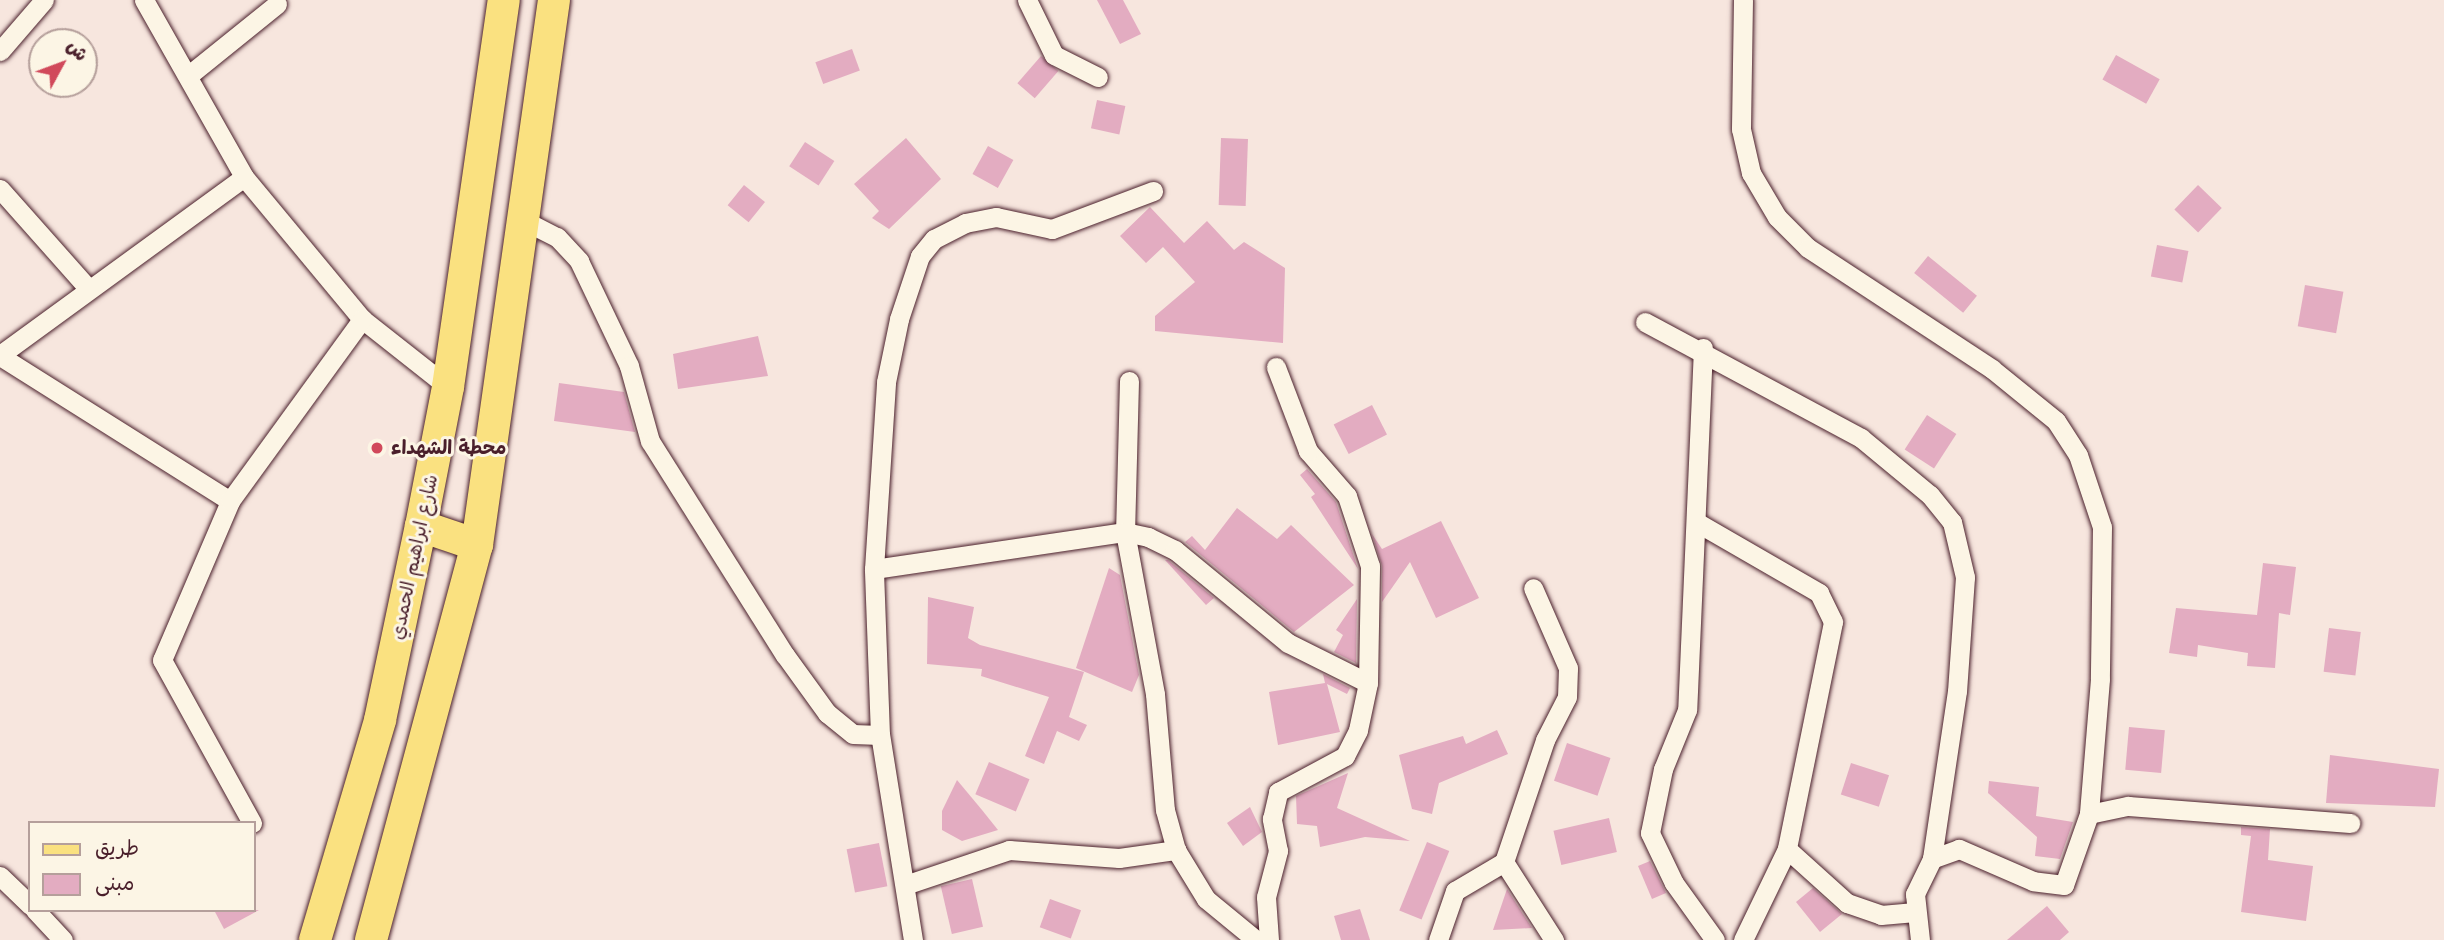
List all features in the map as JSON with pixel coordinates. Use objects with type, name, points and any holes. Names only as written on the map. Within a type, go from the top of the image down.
[{"type":"main road","name":"شارع ابراهيم الحمدي","points":[[315,940],[380,720],[421,526],[448,387],[504,0]]},
{"type":"main road","points":[[371,940],[477,544],[525,221],[554,0]]},
{"type":"main road","points":[[421,526],[477,544]]},
{"type":"street","points":[[0,51],[44,0]]},
{"type":"street","points":[[144,0],[189,75],[244,177],[362,319],[448,387]]},
{"type":"street","points":[[1027,0],[1054,55],[1098,77]]},
{"type":"street","points":[[1743,0],[1741,129],[1751,173],[1777,217],[1808,248],[2028,396],[2056,421],[2078,455],[2095,493],[2104,566],[2089,814],[2064,885],[2033,881],[1959,849],[1932,859]]},
{"type":"street","points":[[189,75],[277,4]]},
{"type":"street","points":[[230,501],[0,356],[87,287],[244,177]]},
{"type":"street","points":[[0,188],[87,287]]},
{"type":"street","points":[[913,940],[880,735],[874,569],[886,382],[920,256],[934,239],[965,223],[996,217],[1052,229],[1153,191]]},
{"type":"street","points":[[525,221],[557,237],[579,261],[629,366],[650,441],[785,655],[827,713],[853,734],[880,735]]},
{"type":"street","points":[[251,821],[162,660],[230,501],[362,319]]},
{"type":"street","points":[[1646,321],[1703,348],[1861,439],[1930,495],[1952,522],[1965,577],[1957,691],[1932,859],[1915,894],[1920,940]]},
{"type":"street","points":[[1703,348],[1698,523],[1687,710],[1663,769],[1650,833],[1674,883],[1715,940]]},
{"type":"street","points":[[1269,940],[1266,897],[1278,851],[1272,819],[1278,792],[1345,756],[1358,730],[1368,683],[1370,566],[1347,496],[1308,451],[1276,367]]},
{"type":"street","points":[[1129,381],[1125,532],[1155,694],[1158,770],[1176,850],[1206,899],[1256,940]]},
{"type":"street","points":[[1698,523],[1819,593],[1833,622],[1787,849],[1743,940]]},
{"type":"street","points":[[874,569],[1125,532],[1175,550],[1287,643],[1368,683]]},
{"type":"street","points":[[1437,940],[1455,891],[1504,862],[1545,740],[1567,697],[1568,668],[1533,588]]},
{"type":"street","points":[[2089,814],[2128,806],[2350,823]]},
{"type":"street","points":[[1787,849],[1847,904],[1881,915],[1915,912]]},
{"type":"street","points":[[905,884],[1009,850],[1119,858],[1176,850]]},
{"type":"street","points":[[1504,862],[1554,940]]},
{"type":"street","points":[[0,876],[28,903]]},
{"type":"street","points":[[37,912],[63,940]]},
{"type":"building","points":[[1097,0],[1123,0],[1141,34],[1120,44]]},
{"type":"building","points":[[852,49],[860,71],[823,84],[815,62]]},
{"type":"building","points":[[2116,55],[2160,79],[2146,104],[2102,79]]},
{"type":"building","points":[[1041,56],[1058,71],[1035,98],[1017,83]]},
{"type":"building","points":[[1097,100],[1125,106],[1119,134],[1091,128]]},
{"type":"building","points":[[906,138],[941,179],[889,229],[872,218],[879,211],[854,184]]},
{"type":"building","points":[[1221,138],[1248,139],[1246,206],[1219,205]]},
{"type":"building","points":[[805,142],[834,161],[819,185],[789,166]]},
{"type":"building","points":[[988,146],[1013,160],[998,188],[972,174]]},
{"type":"building","points":[[744,185],[765,202],[749,222],[728,205]]},
{"type":"building","points":[[2198,185],[2222,208],[2198,232],[2174,209]]},
{"type":"building","points":[[1150,207],[1184,243],[1207,221],[1234,250],[1244,242],[1285,268],[1283,343],[1155,331],[1155,316],[1195,282],[1163,247],[1146,263],[1120,236]]},
{"type":"building","points":[[2157,245],[2188,251],[2182,283],[2151,276]]},
{"type":"building","points":[[1928,256],[1977,296],[1963,313],[1914,273]]},
{"type":"building","points":[[2305,285],[2343,292],[2336,333],[2298,326]]},
{"type":"building","points":[[758,336],[768,376],[678,389],[673,354]]},
{"type":"building","points":[[559,383],[624,392],[635,432],[554,421]]},
{"type":"building","points":[[1372,405],[1387,434],[1349,454],[1334,425]]},
{"type":"building","points":[[1927,415],[1956,434],[1934,468],[1905,449]]},
{"type":"building","points":[[1307,469],[1336,502],[1358,569],[1311,497],[1315,494],[1300,475]]},
{"type":"building","points":[[1237,508],[1277,539],[1291,525],[1354,585],[1294,632],[1185,542],[1192,536],[1205,550]]},
{"type":"building","points":[[1441,521],[1479,598],[1436,618],[1410,562],[1382,602],[1382,566],[1372,534],[1382,549]]},
{"type":"building","points":[[1165,560],[1168,560],[1214,598],[1206,605]]},
{"type":"building","points":[[2263,563],[2296,567],[2290,615],[2279,613],[2275,668],[2247,666],[2248,653],[2198,645],[2197,657],[2169,653],[2176,608],[2257,615]]},
{"type":"building","points":[[1109,568],[1120,575],[1139,675],[1132,692],[1076,668]]},
{"type":"building","points":[[928,597],[974,607],[968,638],[980,645],[1084,672],[1069,717],[1087,725],[1079,741],[1057,731],[1044,764],[1025,756],[1049,697],[981,676],[982,669],[927,664]]},
{"type":"building","points":[[1357,599],[1356,663],[1334,652],[1343,635],[1336,630]]},
{"type":"building","points":[[2329,628],[2361,632],[2355,676],[2324,672]]},
{"type":"building","points":[[1323,674],[1350,688],[1347,694],[1327,684],[1340,732],[1278,745],[1269,692],[1325,683]]},
{"type":"building","points":[[2129,727],[2165,730],[2161,773],[2125,770]]},
{"type":"building","points":[[1497,730],[1508,754],[1439,783],[1432,814],[1412,809],[1399,755],[1463,736],[1466,744]]},
{"type":"building","points":[[1567,743],[1610,758],[1597,796],[1554,781]]},
{"type":"building","points":[[2330,755],[2439,769],[2435,807],[2326,803]]},
{"type":"building","points":[[989,762],[1030,779],[1016,811],[975,794]]},
{"type":"building","points":[[1851,763],[1889,775],[1879,807],[1841,794]]},
{"type":"building","points":[[1348,773],[1337,808],[1410,841],[1365,837],[1320,847],[1317,826],[1297,824],[1296,796]]},
{"type":"building","points":[[957,780],[998,830],[962,841],[942,830],[942,811]]},
{"type":"building","points":[[1989,781],[2039,787],[2036,816],[2073,822],[2060,859],[2035,856],[2037,837],[1988,793]]},
{"type":"building","points":[[1250,807],[1262,832],[1243,846],[1227,823]]},
{"type":"building","points":[[1609,818],[1617,852],[1561,865],[1553,831]]},
{"type":"building","points":[[2241,827],[2270,829],[2268,860],[2313,866],[2306,921],[2241,912],[2251,836],[2241,835]]},
{"type":"building","points":[[1427,842],[1449,851],[1422,920],[1399,911]]},
{"type":"building","points":[[879,843],[887,886],[855,892],[847,849]]},
{"type":"building","points":[[1650,861],[1666,893],[1652,899],[1638,866]]},
{"type":"building","points":[[972,879],[983,927],[952,934],[941,886]]},
{"type":"building","points":[[1813,888],[1842,914],[1820,932],[1796,902]]},
{"type":"building","points":[[1507,889],[1532,928],[1493,930]]},
{"type":"building","points":[[1050,899],[1081,910],[1071,938],[1040,927]]},
{"type":"building","points":[[2047,906],[2069,932],[2060,940],[2007,940]]},
{"type":"building","points":[[1360,909],[1370,940],[1341,940],[1334,916]]},
{"type":"building","points":[[215,912],[255,912],[224,929]]},
{"type":"place","name":"محطة الشهداء","points":[[377,448]]}]
